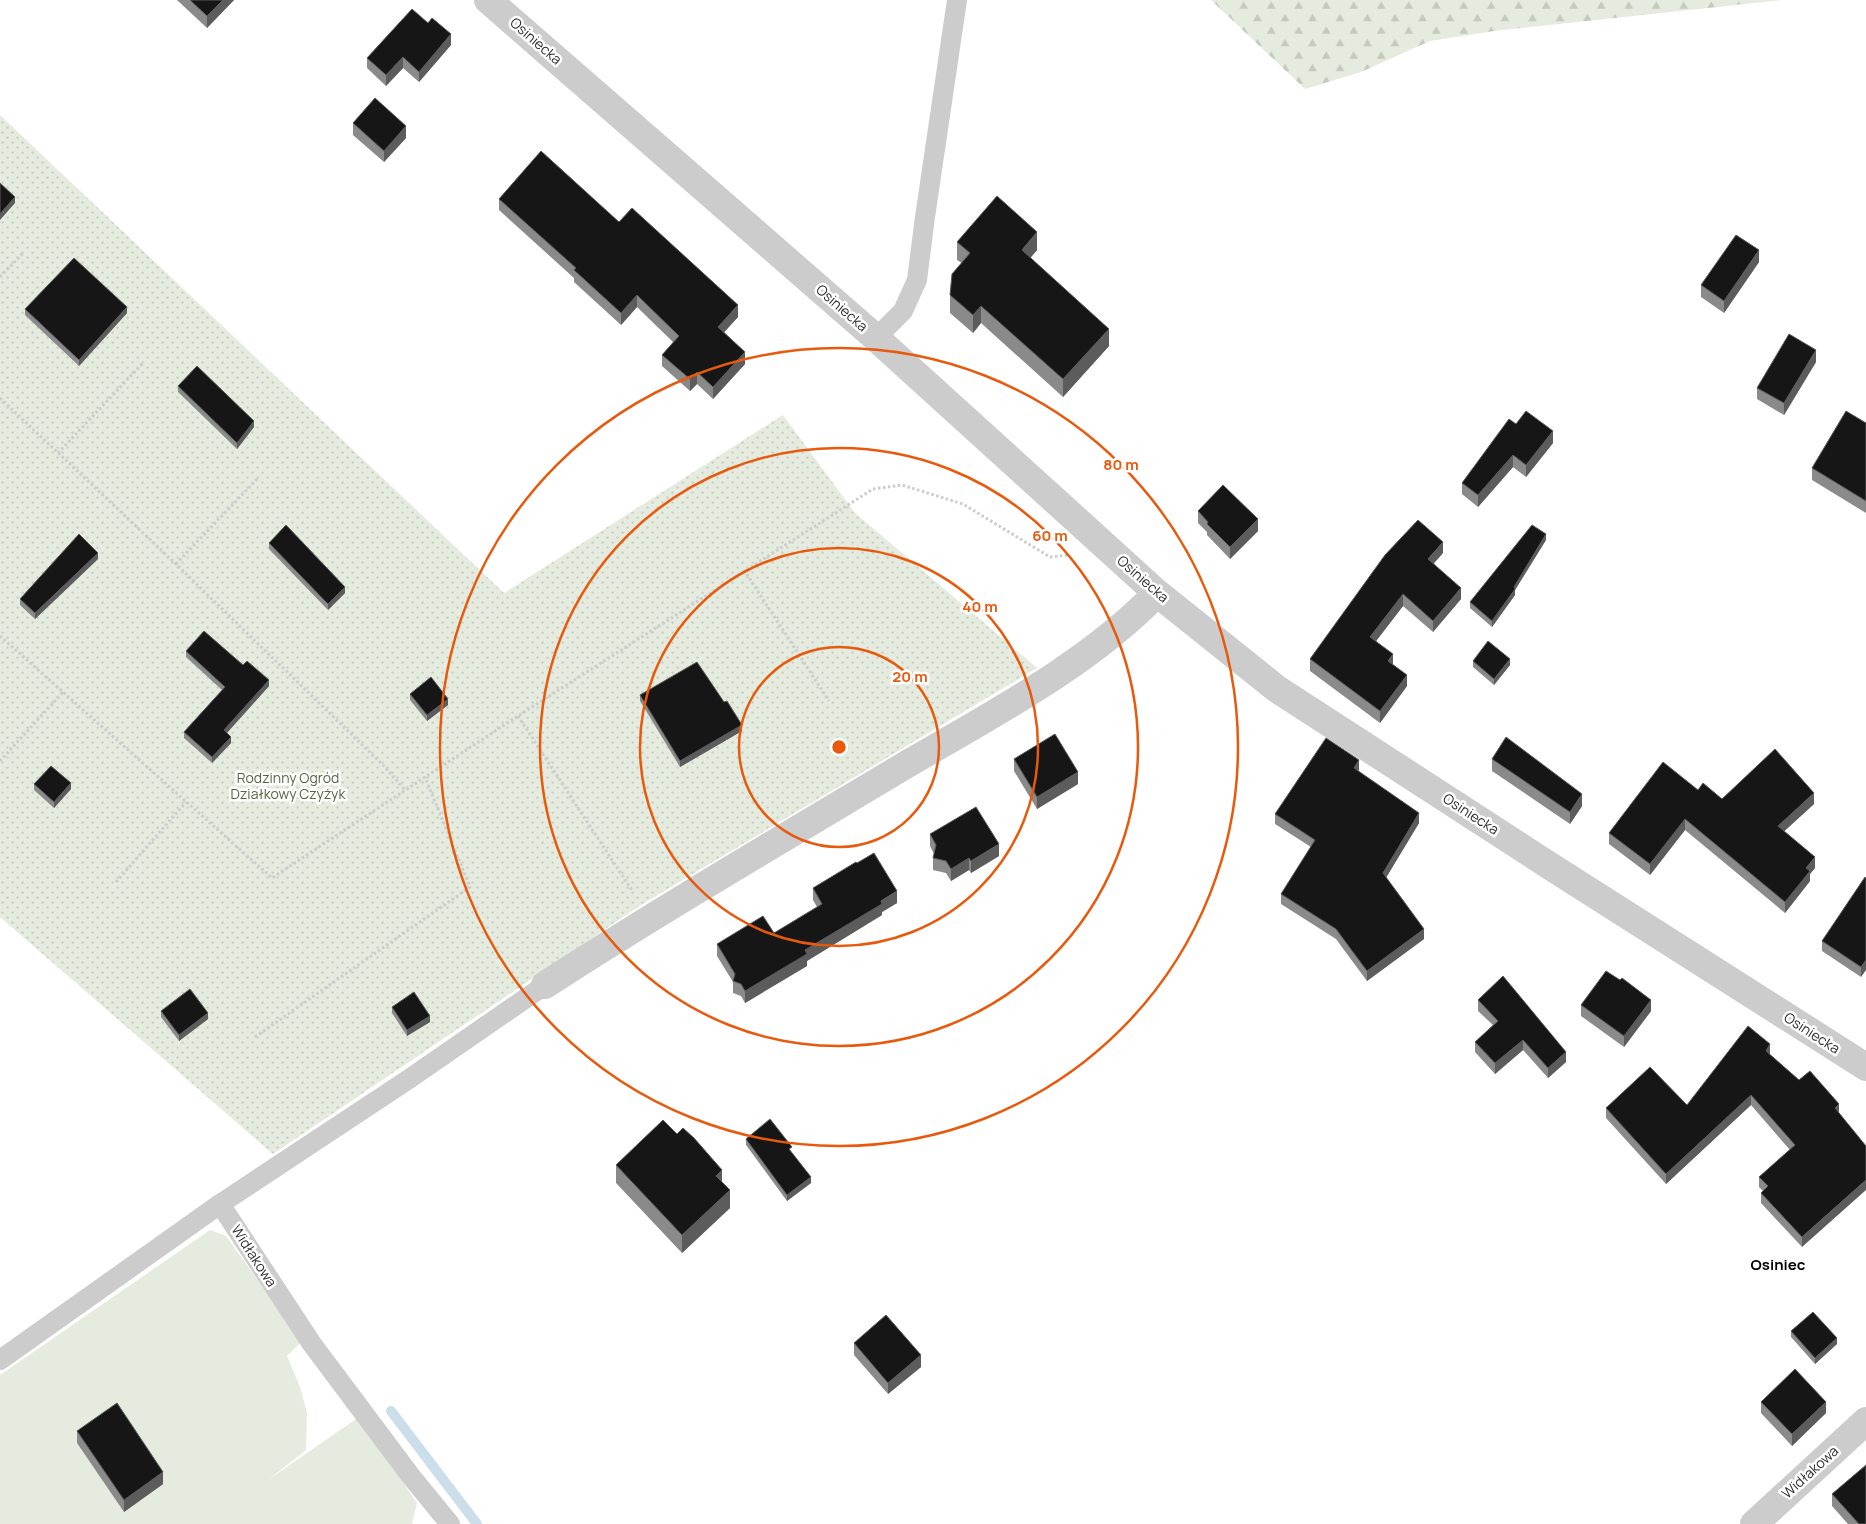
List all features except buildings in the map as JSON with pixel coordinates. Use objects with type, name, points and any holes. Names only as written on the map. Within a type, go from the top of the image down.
[{"type":"street","name":"Osiniecka","points":[[488,0],[876,338],[1157,593],[1277,688],[1866,1067]]},
{"type":"street","points":[[545,985],[638,925],[1008,705],[1093,649],[1136,615],[1157,593]]},
{"type":"street","name":"Widłakowa","points":[[1754,1524],[1866,1421]]},
{"type":"lane","points":[[876,338],[903,311],[917,280],[957,0]]},
{"type":"lane","points":[[0,1360],[220,1204],[545,985]]},
{"type":"lane","name":"Widłakowa","points":[[220,1204],[312,1344],[410,1475],[450,1524]]},
{"type":"path","points":[[0,277],[23,252]]},
{"type":"path","points":[[58,453],[144,362]]},
{"type":"path","points":[[0,398],[176,564],[385,767],[405,790]]},
{"type":"path","points":[[176,564],[259,477]]},
{"type":"path","points":[[0,636],[272,878],[518,716],[873,489],[902,485],[963,504],[1050,557],[1071,554],[1092,534]]},
{"type":"path","points":[[744,570],[829,701]]},
{"type":"path","points":[[0,761],[63,692]]},
{"type":"path","points":[[518,716],[636,897]]},
{"type":"path","points":[[255,1037],[470,888],[425,777]]},
{"type":"path","points":[[116,882],[186,802]]},
{"type":"green space","points":[[1211,0],[1782,0],[1494,31],[1430,41],[1361,72],[1305,89]]},
{"type":"green space","name":"Rodzinny Ogród Działkowy Czyżyk","points":[[0,115],[504,593],[783,415],[855,513],[1037,668],[641,905],[273,1154],[0,917]]},
{"type":"green space","points":[[210,1230],[226,1236],[301,1342],[287,1356],[300,1387],[307,1413],[306,1450],[268,1480],[359,1417],[417,1503],[412,1524],[0,1524],[0,1375]]},
{"type":"waterway","points":[[391,1411],[477,1524]]},
{"type":"district","name":"Osiniec","points":[[1778,1265]]}]
